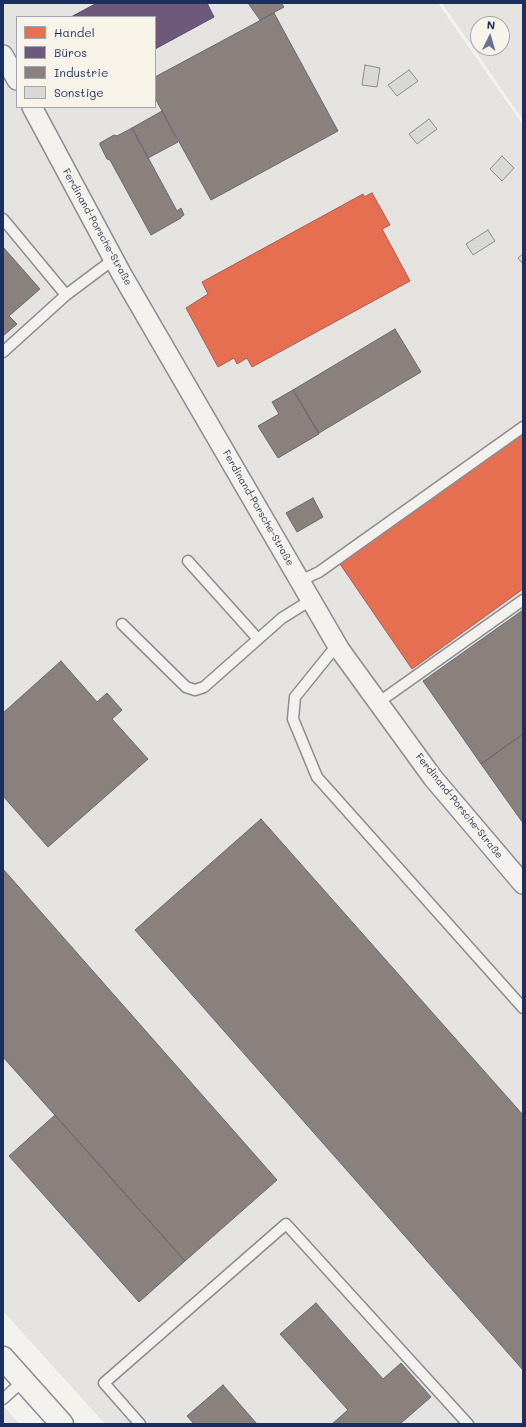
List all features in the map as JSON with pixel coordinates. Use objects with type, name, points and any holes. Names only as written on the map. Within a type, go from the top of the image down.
[{"type":"main road","points":[[3,1358],[62,1424]]},
{"type":"street","points":[[4,59],[16,78]]},
{"type":"street","name":"Ferdinand-Porsche-Straße","points":[[33,108],[114,259],[337,645],[433,778],[523,884]]},
{"type":"lane","points":[[3,219],[66,295]]},
{"type":"lane","points":[[3,352],[66,295],[114,259]]},
{"type":"lane","points":[[300,581],[319,572],[523,427]]},
{"type":"lane","points":[[188,561],[258,640]]},
{"type":"lane","points":[[122,624],[186,687],[195,690],[204,687],[282,618],[311,600]]},
{"type":"lane","points":[[379,702],[523,600]]},
{"type":"lane","points":[[337,645],[295,697],[293,719],[317,777],[523,1008]]},
{"type":"lane","points":[[140,1424],[104,1383],[286,1224],[468,1424]]},
{"type":"lane","points":[[3,1399],[24,1380]]},
{"type":"shaded area","points":[[3,3],[438,3],[470,49],[470,56],[475,56],[523,125],[523,1424],[105,1424],[3,1311]]},
{"type":"shaded area","points":[[442,3],[523,3],[523,120],[479,56],[510,56],[510,16],[470,16],[470,43]]},
{"type":"shaded area","points":[[3,1405],[19,1424],[3,1424]]},
{"type":"building: Handel","points":[[372,193],[390,225],[382,229],[410,281],[252,367],[247,358],[237,364],[234,358],[218,367],[186,308],[208,294],[202,282],[363,194],[364,197]]},
{"type":"building: Handel","points":[[523,433],[523,589],[412,669],[340,564]]},
{"type":"building: Büros","points":[[97,3],[207,3],[214,17],[156,48],[156,16],[73,16]]},
{"type":"building: Industrie","points":[[248,3],[281,3],[284,7],[260,20]]},
{"type":"building: Industrie","points":[[274,13],[338,131],[211,200],[156,100],[156,76]]},
{"type":"building: Industrie","points":[[162,111],[178,142],[148,158],[132,128]]},
{"type":"building: Industrie","points":[[132,128],[177,211],[181,208],[184,215],[151,235],[110,160],[107,159],[100,145],[100,143],[114,135],[117,136]]},
{"type":"building: Industrie","points":[[3,247],[40,289],[9,316],[17,324],[3,336]]},
{"type":"building: Industrie","points":[[395,329],[421,372],[319,433],[293,390]]},
{"type":"building: Industrie","points":[[293,390],[319,434],[278,458],[258,426],[279,414],[272,402]]},
{"type":"building: Industrie","points":[[313,498],[323,517],[297,532],[286,513]]},
{"type":"building: Industrie","points":[[523,610],[523,734],[481,764],[423,681]]},
{"type":"building: Industrie","points":[[61,661],[97,702],[107,693],[122,710],[112,719],[148,759],[48,847],[3,796],[3,713]]},
{"type":"building: Industrie","points":[[523,734],[523,823],[481,764]]},
{"type":"building: Industrie","points":[[261,819],[523,1115],[523,1370],[135,930]]},
{"type":"building: Industrie","points":[[3,869],[277,1180],[185,1261],[3,1057]]},
{"type":"building: Industrie","points":[[55,1115],[185,1261],[139,1302],[9,1156]]},
{"type":"building: Industrie","points":[[316,1303],[383,1379],[401,1363],[431,1397],[400,1424],[332,1424],[348,1410],[280,1334]]},
{"type":"building: Industrie","points":[[223,1385],[257,1424],[194,1424],[187,1416]]},
{"type":"building: Sonstige","points":[[365,65],[380,68],[377,87],[362,85]]},
{"type":"building: Sonstige","points":[[409,70],[418,81],[397,96],[388,85]]},
{"type":"building: Sonstige","points":[[429,119],[437,129],[417,144],[409,134]]},
{"type":"building: Sonstige","points":[[502,156],[514,168],[502,181],[490,169]]},
{"type":"building: Sonstige","points":[[488,230],[495,241],[473,255],[466,244]]},
{"type":"building: Sonstige","points":[[523,254],[523,264],[518,258]]}]
